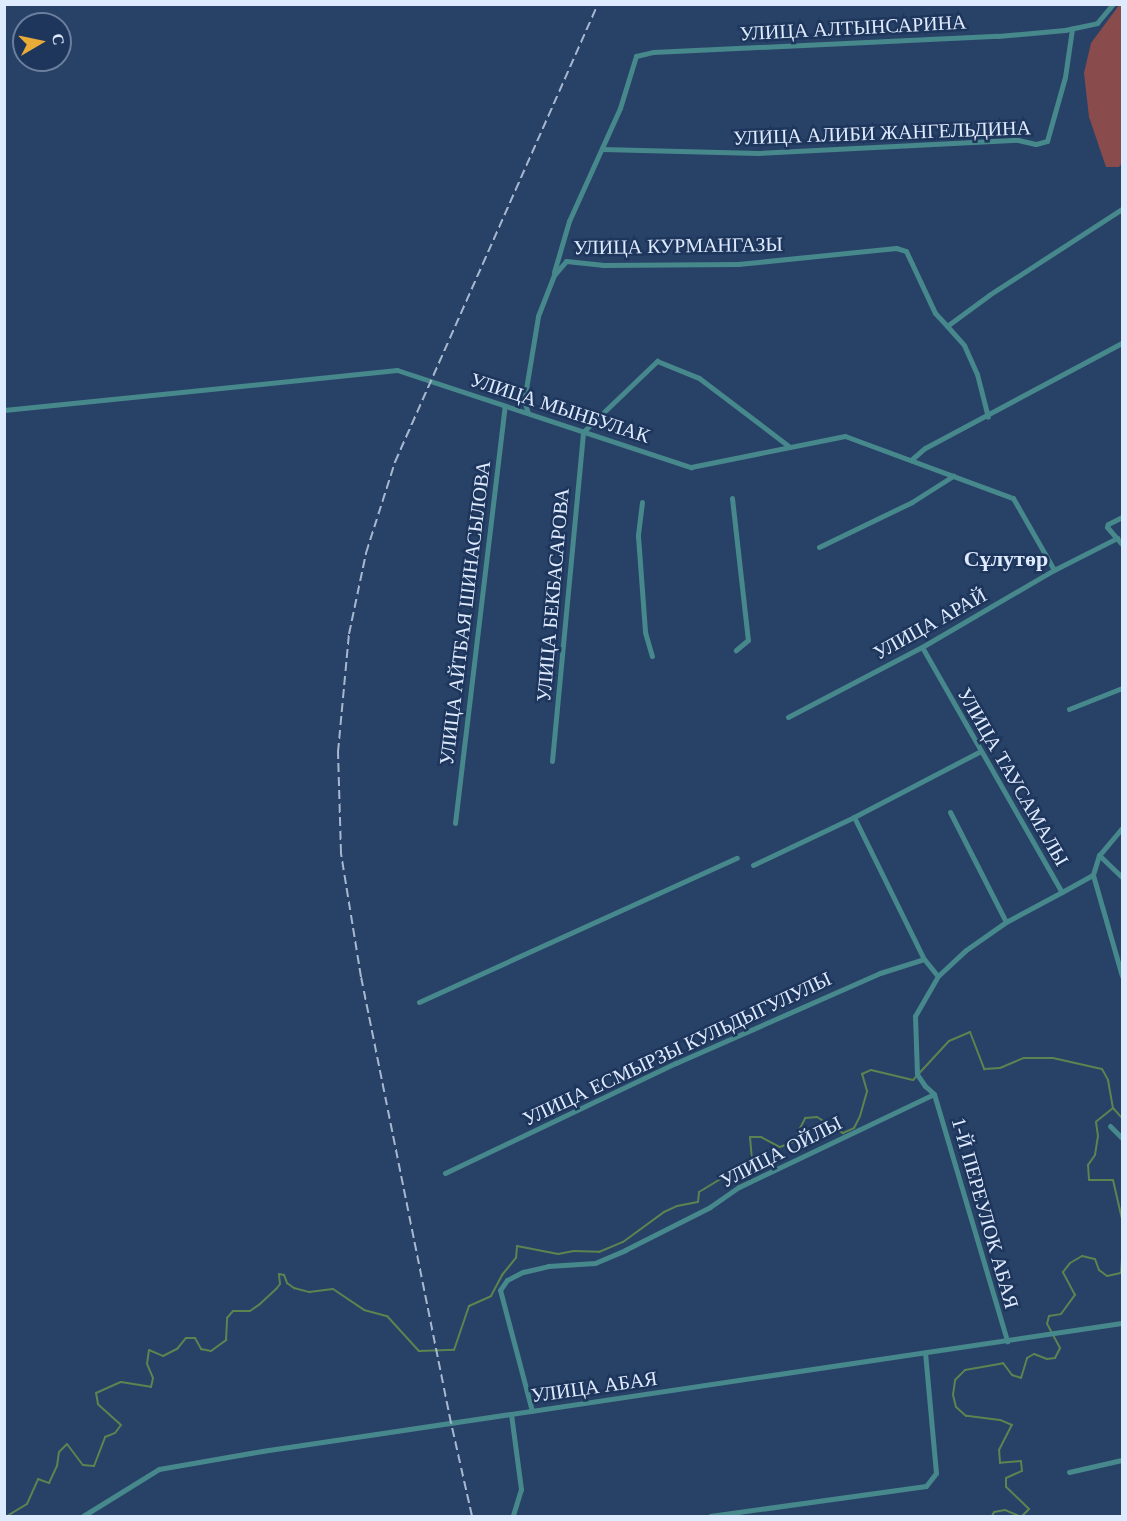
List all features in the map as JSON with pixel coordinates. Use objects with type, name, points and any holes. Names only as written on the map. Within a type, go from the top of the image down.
[{"type":"street","name":"УЛИЦА АЛТЫНСАРИНА","points":[[602,149],[620,108],[636,56],[653,52],[999,36],[1097,23],[1113,4]]},
{"type":"street","name":"УЛИЦА АЛИБИ ЖАНГЕЛЬДИНА","points":[[602,149],[758,153],[1018,140],[1036,144],[1047,141],[1065,77],[1072,28]]},
{"type":"street","points":[[554,275],[569,221],[602,149]]},
{"type":"street","points":[[988,417],[977,374],[964,345],[947,326],[1122,209]]},
{"type":"street","name":"УЛИЦА КУРМАНГАЗЫ","points":[[528,413],[524,401],[538,316],[554,275],[566,261],[602,265],[738,264],[896,249],[906,251],[935,313],[947,326]]},
{"type":"street","points":[[912,460],[925,448],[988,417],[1122,343]]},
{"type":"street","points":[[583,432],[657,361],[699,378],[790,447]]},
{"type":"street","name":"УЛИЦА МЫНБУЛАК","points":[[4,410],[397,370],[691,467],[845,436],[1013,498],[1054,570]]},
{"type":"street","name":"УЛИЦА АЙТБАЯ ШИНАСЫЛОВА","points":[[455,823],[505,406]]},
{"type":"street","name":"УЛИЦА БЕКБАСАРОВА","points":[[552,761],[583,432]]},
{"type":"street","points":[[819,547],[912,502],[953,476]]},
{"type":"street","points":[[732,498],[748,639],[736,650]]},
{"type":"street","points":[[642,502],[639,546],[645,632],[652,656]]},
{"type":"street","points":[[1122,517],[1108,524],[1122,544]]},
{"type":"street","name":"УЛИЦА АРАЙ","points":[[788,717],[921,647],[1054,570],[1117,538]]},
{"type":"street","name":"УЛИЦА ТАУСАМАЛЫ","points":[[921,647],[1062,892],[1093,875]]},
{"type":"street","points":[[1069,709],[1122,688]]},
{"type":"street","points":[[753,865],[854,817],[981,751]]},
{"type":"street","points":[[950,812],[1006,922]]},
{"type":"street","points":[[854,817],[924,959],[938,976]]},
{"type":"street","points":[[1122,828],[1099,855],[1093,875],[1122,976]]},
{"type":"street","name":"УЛИЦА ТАУСАМАЛЫ","points":[[1099,855],[1122,877]]},
{"type":"street","points":[[419,1002],[736,858]]},
{"type":"street","points":[[934,1094],[916,1074],[915,1016],[938,976],[966,950],[1006,922],[1062,892]]},
{"type":"street","name":"УЛИЦА ЕСМЫРЗЫ КУЛЬДЫГУЛУЛЫ","points":[[445,1173],[687,1059],[880,973],[924,959]]},
{"type":"street","name":"1-Й ПЕРЕУЛОК АБАЯ","points":[[934,1094],[1007,1341]]},
{"type":"street","name":"УЛИЦА ОЙЛЫ","points":[[532,1411],[500,1290],[507,1280],[523,1272],[548,1266],[595,1263],[625,1250],[710,1207],[739,1187],[934,1094]]},
{"type":"street","points":[[1110,1126],[1122,1138]]},
{"type":"street","name":"УЛИЦА АБАЯ","points":[[83,1516],[159,1469],[262,1451],[1122,1323]]},
{"type":"street","points":[[710,1516],[926,1486],[936,1473],[925,1353]]},
{"type":"street","points":[[511,1414],[521,1489],[513,1516]]},
{"type":"street","points":[[1069,1472],[1122,1460]]},
{"type":"shaded area","points":[[1120,4],[1122,5],[1122,163],[1119,167],[1106,167],[1089,117],[1084,73],[1091,43]]},
{"type":"waterway","points":[[7,1516],[27,1504],[38,1479],[49,1483],[57,1466],[59,1452],[67,1444],[83,1465],[94,1466],[105,1437],[115,1433],[121,1425],[98,1404],[96,1393],[121,1382],[151,1387],[153,1378],[147,1364],[149,1350],[163,1356],[177,1349],[186,1338],[195,1338],[201,1349],[211,1351],[226,1340],[227,1318],[233,1311],[250,1311],[260,1304],[280,1284],[279,1274],[284,1275],[287,1283],[294,1288],[309,1292],[333,1289],[364,1310],[387,1316],[419,1351],[454,1350],[469,1306],[491,1296],[502,1275],[516,1258],[517,1246],[558,1254],[574,1251],[599,1252],[623,1242],[664,1212],[677,1206],[698,1202],[699,1192],[752,1160],[750,1137],[761,1137],[780,1147],[793,1142],[805,1118],[817,1117],[843,1133],[854,1128],[867,1091],[862,1074],[871,1070],[913,1080],[949,1041],[970,1032],[984,1069],[1000,1068],[1024,1058],[1053,1058],[1102,1069],[1108,1080],[1113,1108],[1122,1118]]},
{"type":"waterway","points":[[1113,1108],[1096,1122],[1098,1136],[1095,1155],[1088,1165],[1089,1180],[1113,1180],[1122,1218]]},
{"type":"waterway","points":[[1022,1516],[1029,1509],[1006,1487],[1006,1478],[1022,1471],[1021,1461],[1000,1463],[999,1450],[1012,1425],[1000,1420],[966,1416],[956,1407],[953,1395],[955,1380],[965,1370],[1003,1363],[1012,1375],[1021,1378],[1027,1358],[1034,1354],[1047,1359],[1055,1358],[1060,1348],[1047,1324],[1049,1316],[1061,1314],[1075,1295],[1063,1272],[1070,1263],[1082,1256],[1095,1259],[1099,1270],[1107,1276],[1121,1273],[1122,1258]]},
{"type":"waterway","points":[[992,1516],[994,1512],[1005,1510],[1019,1516]]},
{"type":"railway","points":[[472,1516],[451,1423],[361,977],[341,853],[338,752],[349,634],[366,553],[395,462],[598,4]]},
{"type":"district","name":"Сұлутөр","points":[[1006,559]]}]
